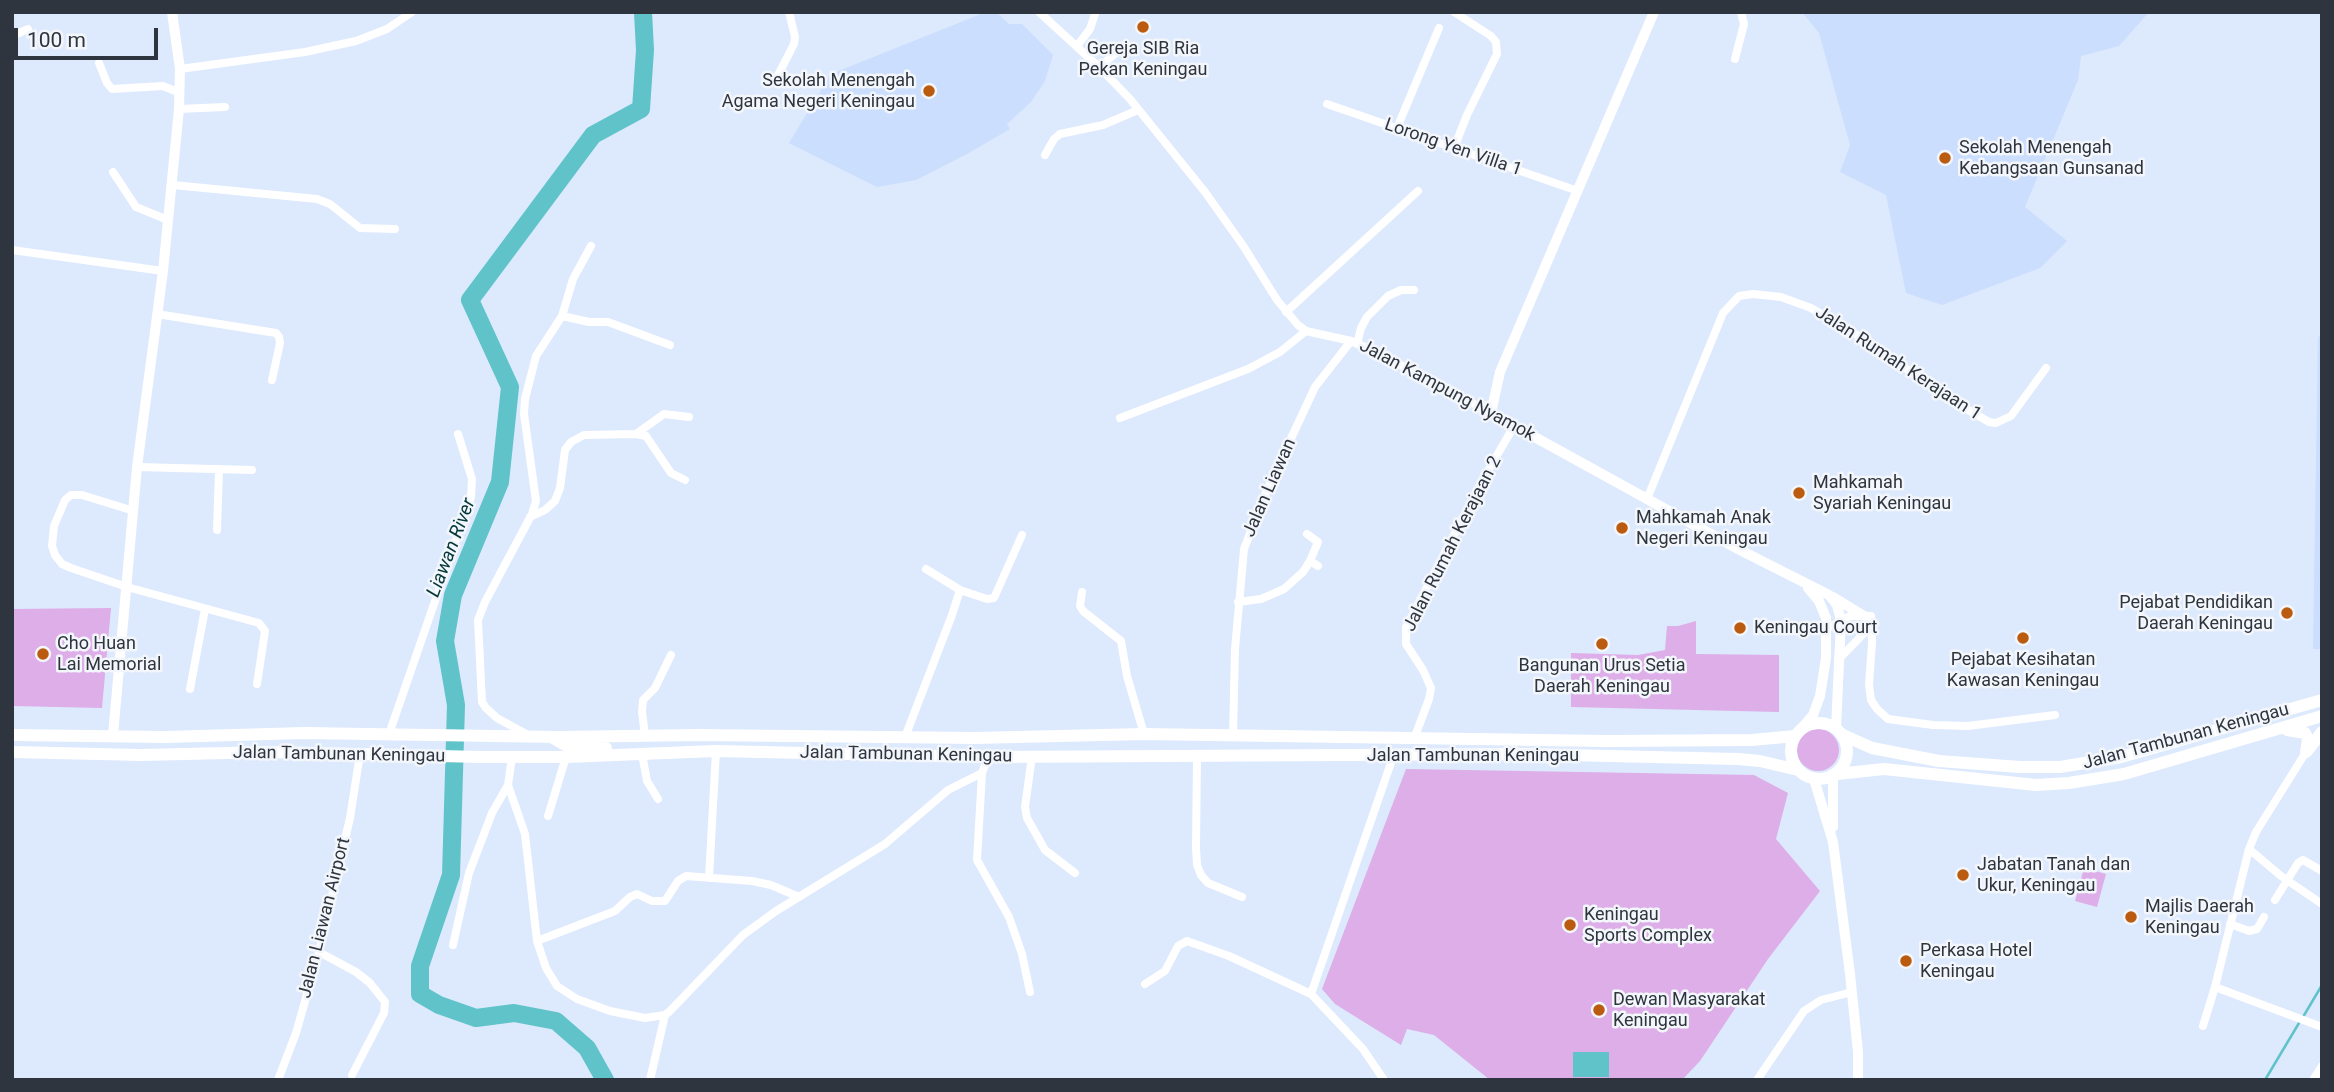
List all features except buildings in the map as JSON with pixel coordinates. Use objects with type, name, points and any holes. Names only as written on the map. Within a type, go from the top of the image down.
[{"type":"main road","name":"Jalan Tambunan Keningau","points":[[1840,731],[1872,748],[1939,761],[2060,767],[2122,757],[2322,700]]},
{"type":"main road","name":"Jalan Tambunan Keningau","points":[[1835,775],[1884,769],[2024,784],[2069,783],[2124,774],[2322,716]]},
{"type":"main road","points":[[1818,722],[1840,731],[1848,751],[1843,767],[1835,775],[1814,779],[1798,770],[1791,754],[1798,732],[1818,722]]},
{"type":"main road","points":[[2273,731],[2293,730],[2305,733],[2308,740],[2306,752]]},
{"type":"main road","name":"Jalan Tambunan Keningau","points":[[12,735],[389,734],[1001,738],[1144,734],[1414,739],[1739,740],[1798,732]]},
{"type":"main road","points":[[2306,752],[2322,732]]},
{"type":"main road","points":[[552,737],[566,746],[603,747],[638,754]]},
{"type":"main road","name":"Jalan Tambunan Keningau","points":[[12,752],[141,755],[271,752],[429,757],[566,757],[716,751],[988,757],[1394,754],[1738,759],[1798,770]]},
{"type":"street","points":[[113,735],[136,467],[173,185],[180,69],[172,12]]},
{"type":"street","points":[[180,69],[304,52],[356,41],[387,29],[412,12]]},
{"type":"street","points":[[777,77],[794,44],[789,12]]},
{"type":"street","points":[[1039,12],[1099,67],[1138,110],[1224,218],[1286,312],[1306,331],[1280,352],[1248,369],[1120,418]]},
{"type":"street","points":[[1454,12],[1491,36],[1496,42],[1497,54],[1454,148]]},
{"type":"street","points":[[1491,413],[1500,372],[1654,12]]},
{"type":"street","points":[[1735,60],[1744,24],[1741,12]]},
{"type":"street","points":[[1077,46],[1090,29],[1095,15]]},
{"type":"street","points":[[1397,128],[1439,28]]},
{"type":"street","points":[[12,36],[28,29]]},
{"type":"street","points":[[1099,67],[1126,45]]},
{"type":"street","points":[[99,62],[112,89],[163,86],[180,93]]},
{"type":"street","name":"Lorong Yen Villa 1","points":[[1327,104],[1578,191]]},
{"type":"street","points":[[179,109],[225,107]]},
{"type":"street","points":[[1045,155],[1060,134],[1103,124],[1138,110]]},
{"type":"street","points":[[113,172],[136,207],[169,220]]},
{"type":"street","points":[[173,185],[317,198],[330,204],[360,228],[395,229]]},
{"type":"street","points":[[1286,312],[1418,191]]},
{"type":"street","points":[[531,736],[497,718],[482,702],[479,615],[535,506],[536,494],[524,414],[525,399],[536,356],[562,316],[573,279],[591,246]]},
{"type":"street","points":[[12,250],[163,271]]},
{"type":"street","name":"Jalan Liawan","points":[[1233,736],[1241,564],[1250,530],[1315,387],[1354,343],[1367,317],[1388,296],[1401,290],[1414,290]]},
{"type":"street","name":"Jalan Rumah Kerajaan 1","points":[[1647,499],[1723,313],[1740,296],[1754,294],[1781,297],[1811,307],[1989,422],[1996,423],[2011,416],[2046,368]]},
{"type":"street","points":[[157,314],[276,333],[281,343],[272,380]]},
{"type":"street","points":[[562,316],[608,321],[670,345]]},
{"type":"street","name":"Jalan Kampung Nyamok","points":[[1306,331],[1354,343],[1412,370],[1869,619]]},
{"type":"street","points":[[636,434],[664,414],[689,417]]},
{"type":"street","name":"Jalan Rumah Kerajaan 2","points":[[1414,739],[1431,688],[1423,670],[1406,645],[1406,627],[1514,426]]},
{"type":"street","points":[[389,734],[471,497],[472,479],[458,434]]},
{"type":"street","points":[[530,517],[545,510],[555,501],[560,488],[565,450],[571,442],[584,435],[646,436],[671,473],[685,480]]},
{"type":"street","points":[[136,467],[252,470]]},
{"type":"street","points":[[217,530],[219,469]]},
{"type":"street","points":[[134,511],[82,495],[71,495],[62,506],[52,535],[55,555],[62,564],[127,587],[263,626],[265,638],[257,684]]},
{"type":"street","points":[[926,569],[960,590],[987,599],[994,598],[1022,534]]},
{"type":"street","points":[[1238,602],[1261,599],[1284,589],[1303,572],[1318,542],[1307,534]]},
{"type":"street","points":[[1310,561],[1318,566]]},
{"type":"street","name":"Jalan Kampung Nyamok","points":[[1798,732],[1813,715],[1821,696],[1826,658],[1826,618],[1819,601],[1803,583]]},
{"type":"street","points":[[905,737],[960,590]]},
{"type":"street","points":[[1082,592],[1080,606],[1083,611],[1121,641],[1127,676],[1144,734]]},
{"type":"street","points":[[1829,596],[1837,605],[1841,620],[1838,660],[1840,731]]},
{"type":"street","points":[[190,689],[205,609]]},
{"type":"street","points":[[1826,629],[1850,616],[1869,619]]},
{"type":"street","points":[[1838,660],[1869,619]]},
{"type":"street","points":[[1869,619],[1871,700],[1882,714],[1895,721],[1968,726],[2055,715]]},
{"type":"street","points":[[1848,650],[1862,648],[1871,657]]},
{"type":"street","points":[[645,735],[643,700],[655,688],[671,655]]},
{"type":"street","points":[[709,878],[716,751]]},
{"type":"street","points":[[2203,1026],[2249,849],[2256,832],[2306,752]]},
{"type":"street","name":"Jalan Liawan Airport","points":[[278,1080],[296,1033],[319,952],[350,818],[360,754]]},
{"type":"street","points":[[638,754],[647,781],[658,799]]},
{"type":"street","points":[[1311,994],[1394,754]]},
{"type":"street","points":[[1197,755],[1197,865],[1208,883],[1242,897]]},
{"type":"street","points":[[1032,756],[1025,807],[1027,818],[1045,850],[1075,873]]},
{"type":"street","points":[[453,945],[469,873],[492,813],[508,785],[512,757]]},
{"type":"street","points":[[548,816],[566,757]]},
{"type":"street","points":[[988,757],[982,773],[976,860],[1009,917],[1022,954],[1030,992]]},
{"type":"street","points":[[650,1080],[664,1015],[743,935],[885,844],[948,790],[982,773]]},
{"type":"street","points":[[1835,775],[1833,842],[1852,992],[1858,1080]]},
{"type":"street","points":[[1814,779],[1833,842]]},
{"type":"street","points":[[508,785],[525,834],[537,942],[542,960],[557,986],[577,999],[630,1016],[645,1018],[664,1015]]},
{"type":"street","points":[[2249,849],[2322,904]]},
{"type":"street","points":[[2275,901],[2298,863],[2303,860],[2322,871]]},
{"type":"street","points":[[537,942],[615,911],[636,894],[652,901],[664,901],[681,878],[752,881],[771,885],[799,897]]},
{"type":"street","points":[[2230,924],[2249,931],[2257,929],[2264,917]]},
{"type":"street","points":[[1145,984],[1165,971],[1178,946],[1187,941],[1228,956],[1311,994],[1363,1049],[1384,1080]]},
{"type":"street","points":[[319,952],[363,977],[379,992],[385,1002],[384,1013],[352,1075]]},
{"type":"street","points":[[2215,987],[2322,1027]]},
{"type":"street","points":[[1757,1080],[1811,1005],[1852,992]]},
{"type":"street","points":[[2313,1080],[2322,1066]]},
{"type":"shaded area","name":"Sekolah Menengah Agama Negeri Keningau","points":[[986,12],[996,12],[1009,24],[1022,24],[1053,55],[1045,81],[1031,102],[1007,124],[1010,129],[916,180],[877,187],[789,143],[831,74]]},
{"type":"shaded area","name":"Sekolah Menengah Kebangsaan Gunsanad","points":[[1802,12],[2149,12],[2119,46],[2081,56],[2078,80],[2025,207],[2067,241],[2040,268],[1942,305],[1906,293],[1886,195],[1840,172],[1850,145],[1819,33]]},
{"type":"shaded area","points":[[2322,335],[2322,649],[2313,649],[2318,337]]},
{"type":"shaded area","points":[[111,608],[102,708],[12,706],[12,609]]},
{"type":"shaded area","points":[[1696,621],[1696,654],[1779,655],[1779,712],[1571,707],[1571,653],[1638,655],[1665,650],[1667,626]]},
{"type":"shaded area","points":[[1818,729],[1833,735],[1839,750],[1833,765],[1818,771],[1803,765],[1797,750],[1803,735]]},
{"type":"shaded area","name":"Keningau Sports Complex","points":[[1406,769],[1754,775],[1788,793],[1776,839],[1820,891],[1768,959],[1700,1061],[1682,1080],[1490,1080],[1434,1035],[1407,1029],[1401,1045],[1335,1004],[1322,989]]},
{"type":"shaded area","points":[[2084,868],[2106,874],[2097,907],[2075,901]]},
{"type":"shaded area","points":[[1573,1052],[1609,1052],[1609,1077],[1573,1077]]},
{"type":"waterway","name":"Liawan River","points":[[605,1080],[587,1048],[556,1021],[514,1013],[476,1018],[439,1005],[420,994],[420,966],[451,875],[456,705],[445,641],[453,595],[500,482],[510,387],[470,300],[593,135],[641,109],[645,50],[643,12]]},
{"type":"waterway","points":[[2303,1017],[2322,985]]},
{"type":"waterway","points":[[2265,1080],[2299,1023]]},
{"type":"place","name":"Gereja SIB Ria Pekan Keningau","points":[[1143,27]]},
{"type":"place","name":"Sekolah Menengah Agama Negeri Keningau","points":[[929,91]]},
{"type":"place","name":"Sekolah Menengah Kebangsaan Gunsanad","points":[[1945,158]]},
{"type":"place","name":"Mahkamah Syariah Keningau","points":[[1799,493]]},
{"type":"place","name":"Mahkamah Anak Negeri Keningau","points":[[1622,528]]},
{"type":"place","name":"Pejabat Pendidikan Daerah Keningau","points":[[2287,613]]},
{"type":"place","name":"Keningau Court","points":[[1740,628]]},
{"type":"place","name":"Pejabat Kesihatan Kawasan Keningau","points":[[2023,638]]},
{"type":"place","name":"Bangunan Urus Setia Daerah Keningau","points":[[1602,644]]},
{"type":"place","name":"Cho Huan Lai Memorial","points":[[43,654]]},
{"type":"place","name":"Jabatan Tanah dan Ukur, Keningau","points":[[1963,875]]},
{"type":"place","name":"Majlis Daerah Keningau","points":[[2131,917]]},
{"type":"place","name":"Keningau Sports Complex","points":[[1570,925]]},
{"type":"place","name":"Perkasa Hotel Keningau","points":[[1906,961]]},
{"type":"place","name":"Dewan Masyarakat Keningau","points":[[1599,1010]]}]
